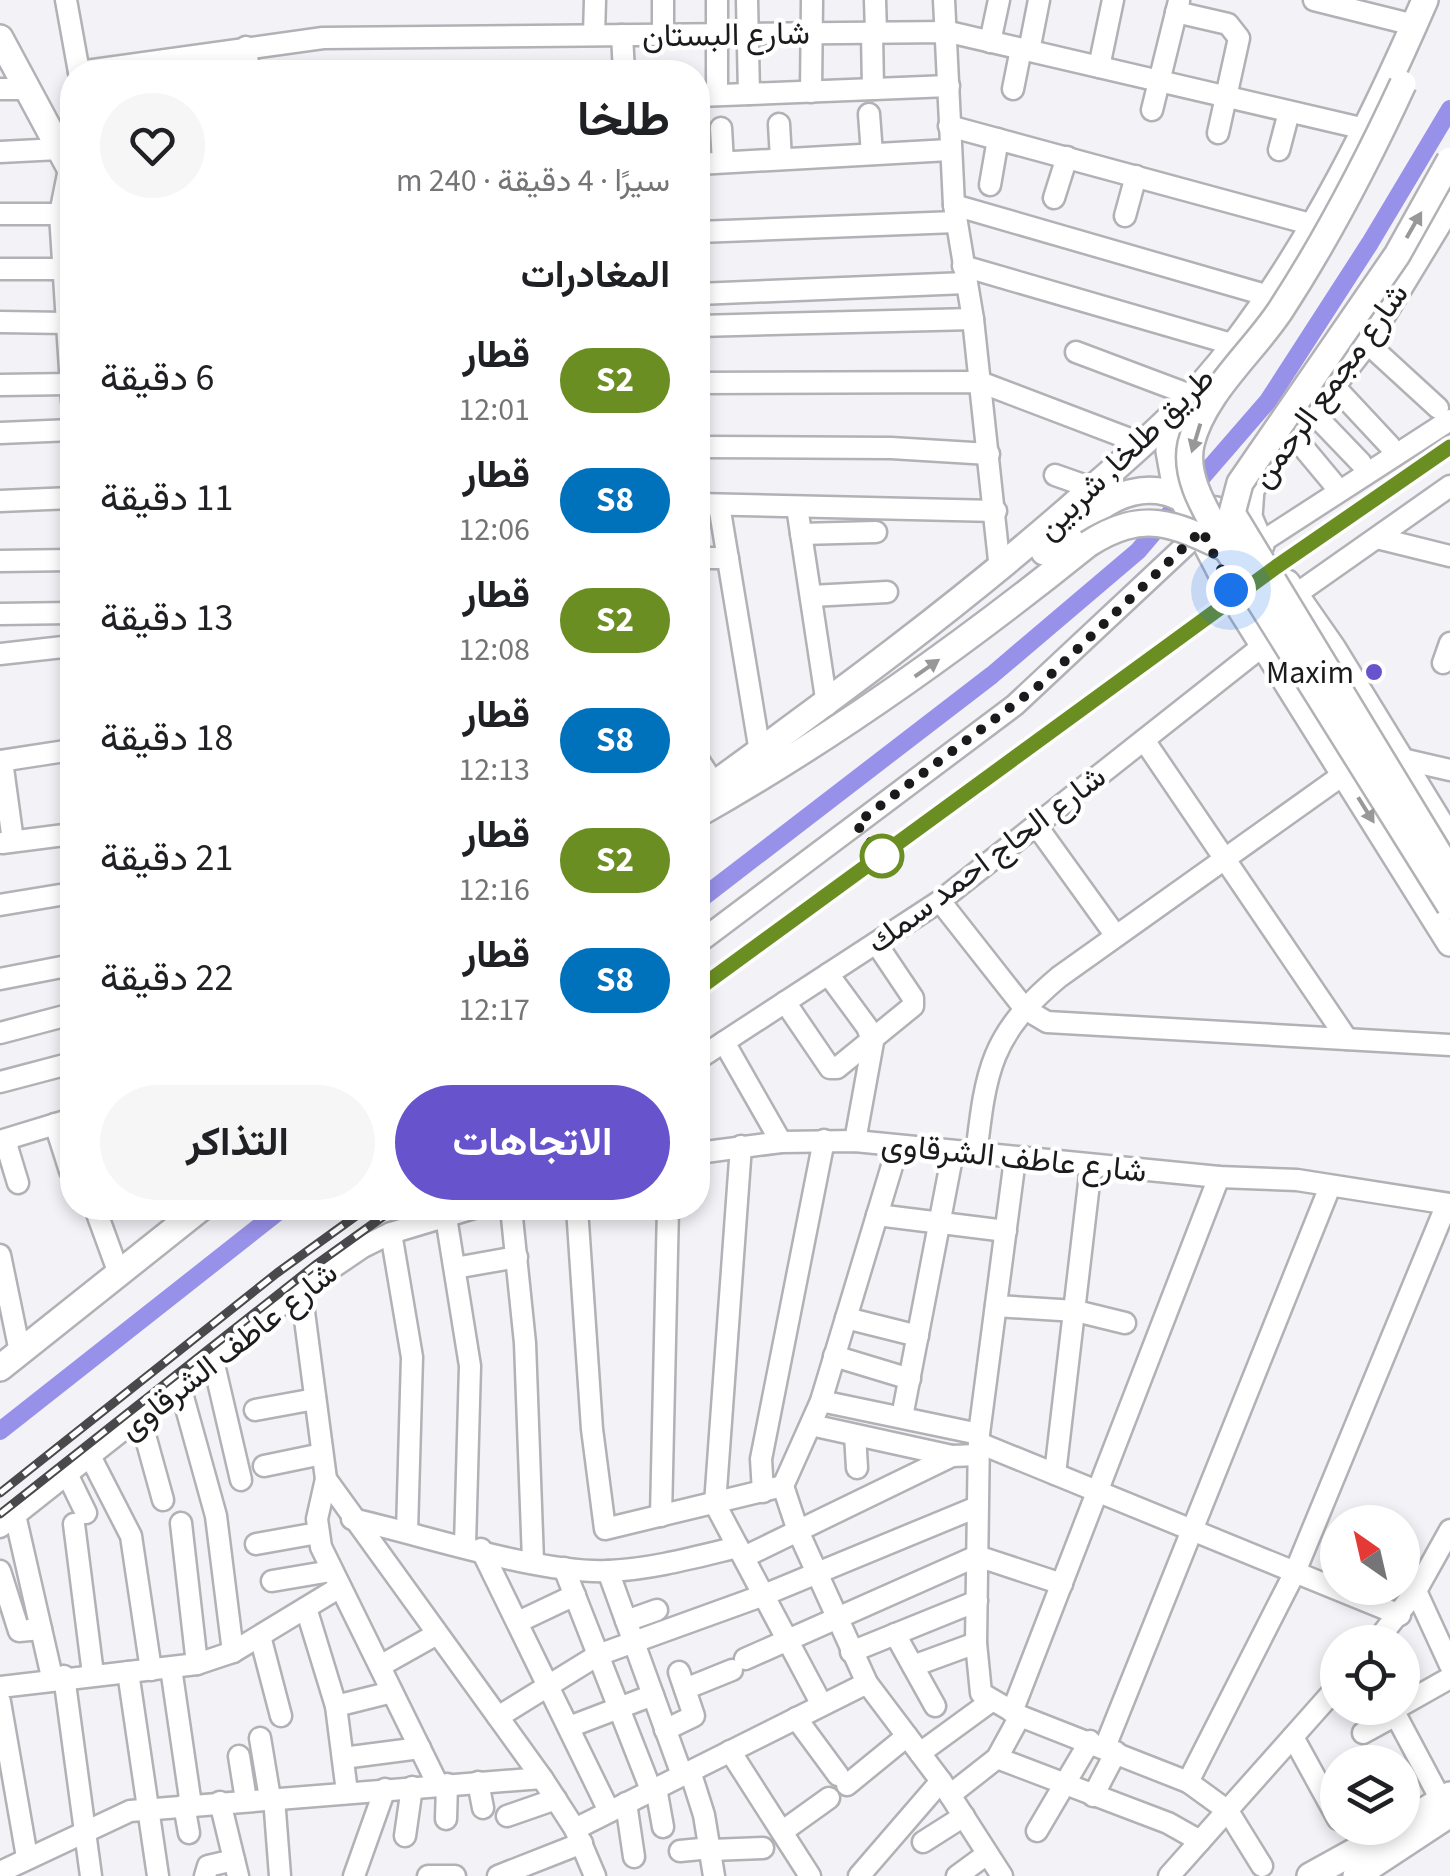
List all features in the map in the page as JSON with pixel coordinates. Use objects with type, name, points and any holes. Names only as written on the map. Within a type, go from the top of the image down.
[{"type":"main road","name":"طريق طلخا, شربين","points":[[710,787],[827,705],[1000,570],[1193,396],[1235,345],[1314,225],[1365,129],[1425,0]]},
{"type":"main road","points":[[1425,0],[1425,22],[1403,84],[1366,164],[1272,323],[1212,401],[1192,444],[1192,477],[1228,550],[1450,906]]},
{"type":"main road","points":[[0,38],[60,145]]},
{"type":"main road","points":[[1450,160],[1397,255],[1240,483],[1232,513],[1450,872]]},
{"type":"main road","name":"شارع مجمع الرحمن","points":[[1248,510],[1257,478],[1366,342],[1450,204]]},
{"type":"main road","points":[[1172,416],[1170,468],[1182,498],[1264,645],[1450,942]]},
{"type":"main road","name":"طريق طلخا, شربين","points":[[710,805],[1110,500],[1146,490],[1182,498],[1198,508],[1248,510]]},
{"type":"main road","points":[[1248,510],[1260,543],[1333,649],[1450,840]]},
{"type":"main road","points":[[710,807],[794,760],[983,629],[1088,544],[1115,528],[1152,522],[1190,531],[1228,550]]},
{"type":"main road","points":[[1286,681],[1302,654],[1333,649]]},
{"type":"main road","points":[[1328,750],[1354,748],[1364,740],[1377,718]]},
{"type":"main road","points":[[155,1241],[174,1220]]},
{"type":"main road","points":[[10,1360],[184,1220]]},
{"type":"main road","points":[[1420,1816],[1447,1803]]},
{"type":"main road","points":[[1310,1876],[1356,1864],[1447,1803]]},
{"type":"main road","points":[[1356,1864],[1378,1845]]},
{"type":"street","points":[[67,0],[77,60]]},
{"type":"street","points":[[594,36],[595,0]]},
{"type":"street","points":[[662,35],[663,0]]},
{"type":"street","points":[[710,77],[717,34],[717,0]]},
{"type":"street","points":[[747,0],[749,94]]},
{"type":"street","points":[[811,92],[812,0]]},
{"type":"street","points":[[873,89],[875,0]]},
{"type":"street","points":[[944,0],[955,213],[973,319],[1000,570]]},
{"type":"street","points":[[990,42],[999,0]]},
{"type":"street","points":[[1013,89],[1038,0]]},
{"type":"street","points":[[1099,68],[1114,0]]},
{"type":"street","points":[[1314,0],[1414,24]]},
{"type":"street","points":[[1152,110],[1177,6],[1228,24],[1236,32],[1218,133]]},
{"type":"street","name":"شارع البستان","points":[[159,60],[362,36],[948,32],[1365,129]]},
{"type":"street","points":[[622,35],[623,60]]},
{"type":"street","points":[[246,47],[248,60]]},
{"type":"street","points":[[710,96],[949,86]]},
{"type":"street","points":[[0,89],[27,89]]},
{"type":"street","points":[[1279,150],[1290,112]]},
{"type":"street","points":[[869,114],[872,154]]},
{"type":"street","points":[[779,124],[781,159]]},
{"type":"street","points":[[949,126],[1314,225]]},
{"type":"street","points":[[721,128],[723,162]]},
{"type":"street","points":[[990,186],[998,138]]},
{"type":"street","points":[[710,163],[950,150]]},
{"type":"street","points":[[0,152],[60,158]]},
{"type":"street","points":[[1054,198],[1066,157]]},
{"type":"street","points":[[1125,216],[1136,176]]},
{"type":"street","points":[[710,231],[955,213],[1268,296]]},
{"type":"street","points":[[0,214],[60,214]]},
{"type":"street","points":[[0,269],[60,269]]},
{"type":"street","points":[[710,293],[965,275],[1235,345]]},
{"type":"street","points":[[710,326],[973,319]]},
{"type":"street","points":[[0,322],[60,323]]},
{"type":"street","points":[[1260,543],[1444,414],[1366,342]]},
{"type":"street","points":[[1076,352],[1193,396]]},
{"type":"street","points":[[710,382],[980,382],[1143,444]]},
{"type":"street","points":[[0,385],[60,384]]},
{"type":"street","points":[[1334,386],[1390,446]]},
{"type":"street","points":[[1312,412],[1361,463]]},
{"type":"street","points":[[0,433],[60,430]]},
{"type":"street","points":[[1294,435],[1333,483]]},
{"type":"street","points":[[710,447],[852,447],[989,454]]},
{"type":"street","points":[[1055,475],[1092,488]]},
{"type":"street","points":[[1295,594],[1450,486]]},
{"type":"street","points":[[0,501],[60,498]]},
{"type":"street","points":[[710,500],[797,507],[996,512]]},
{"type":"street","points":[[797,507],[827,705]]},
{"type":"street","points":[[710,516],[728,558],[760,752]]},
{"type":"street","points":[[710,934],[1016,705],[1202,530]]},
{"type":"street","points":[[801,534],[876,532]]},
{"type":"street","points":[[1377,538],[1450,556]]},
{"type":"street","points":[[710,558],[728,558]]},
{"type":"street","points":[[0,561],[60,560]]},
{"type":"street","points":[[811,596],[887,592]]},
{"type":"street","points":[[0,614],[60,612]]},
{"type":"street","name":"شارع الحاج احمد سمك","points":[[710,1051],[940,901],[1264,645]]},
{"type":"street","points":[[0,654],[60,647]]},
{"type":"street","points":[[1144,740],[1348,1039]]},
{"type":"street","points":[[60,752],[1,761],[7,842],[60,835]]},
{"type":"street","points":[[1402,759],[1450,770]]},
{"type":"street","points":[[976,1155],[987,1070],[1025,1009],[1116,936],[1344,774]]},
{"type":"street","points":[[1036,825],[1116,936]]},
{"type":"street","points":[[0,905],[60,895]]},
{"type":"street","points":[[940,901],[1025,1009],[1047,1022],[1450,1045]]},
{"type":"street","points":[[785,1002],[831,1068],[873,1042],[908,1012],[913,1002],[876,943]]},
{"type":"street","points":[[0,979],[60,967]]},
{"type":"street","points":[[828,974],[868,1027],[873,1042],[856,1141]]},
{"type":"street","points":[[0,1033],[60,1017]]},
{"type":"street","points":[[724,1042],[780,1142]]},
{"type":"street","points":[[0,1082],[60,1067]]},
{"type":"street","points":[[18,1183],[2,1140],[60,1123]]},
{"type":"street","points":[[824,1140],[761,1459],[866,1683],[946,1788],[1002,1876]]},
{"type":"street","name":"شارع عاطف الشرقاوى","points":[[710,1150],[780,1142],[856,1141],[1270,1182],[1327,1194],[1448,1209]]},
{"type":"street","points":[[741,1146],[715,1504],[822,1705]]},
{"type":"street","points":[[578,1220],[592,1429],[603,1526],[608,1530],[773,1489],[821,1400],[898,1146]]},
{"type":"street","points":[[902,1417],[953,1152]]},
{"type":"street","points":[[1015,1159],[979,1444],[976,1644],[981,1694],[1016,1714],[1188,1782],[1228,1810],[1262,1866]]},
{"type":"street","points":[[1055,1474],[1092,1166]]},
{"type":"street","points":[[859,1876],[946,1788],[998,1758],[1219,1178]]},
{"type":"street","name":"شارع عاطف الشرقاوى","points":[[1270,1182],[1297,1180],[1448,1209]]},
{"type":"street","points":[[1093,1796],[1104,1746],[1327,1194]]},
{"type":"street","points":[[1188,1782],[1296,1572],[1448,1209]]},
{"type":"street","points":[[877,1215],[1006,1232]]},
{"type":"street","points":[[99,1220],[118,1271]]},
{"type":"street","name":"شارع عاطف الشرقاوى","points":[[7,1521],[302,1289],[391,1233],[436,1220]]},
{"type":"street","points":[[447,1220],[470,1366],[473,1547],[518,1622],[568,1726],[618,1807],[634,1857]]},
{"type":"street","points":[[512,1220],[526,1361],[534,1561]]},
{"type":"street","points":[[661,1516],[668,1220]]},
{"type":"street","points":[[391,1233],[412,1356],[407,1532]]},
{"type":"street","points":[[0,1255],[10,1360]]},
{"type":"street","points":[[455,1268],[517,1257]]},
{"type":"street","points":[[302,1289],[326,1479],[318,1533],[336,1579],[392,1692],[443,1785],[446,1820]]},
{"type":"street","points":[[996,1306],[1076,1310],[1125,1322]]},
{"type":"street","points":[[846,1318],[918,1336]]},
{"type":"street","points":[[834,1356],[910,1379]]},
{"type":"street","points":[[213,1360],[241,1480]]},
{"type":"street","points":[[180,1386],[216,1516],[234,1652]]},
{"type":"street","points":[[255,1410],[315,1399]]},
{"type":"street","points":[[821,1400],[902,1417],[979,1444],[1400,1615]]},
{"type":"street","points":[[140,1418],[163,1500]]},
{"type":"street","points":[[811,1424],[952,1456]]},
{"type":"street","points":[[855,1435],[857,1468]]},
{"type":"street","points":[[352,1520],[564,1568],[608,1571],[741,1552],[798,1531],[979,1444]]},
{"type":"street","points":[[264,1466],[322,1454]]},
{"type":"street","points":[[90,1456],[130,1536],[161,1669],[188,1805],[189,1833]]},
{"type":"street","points":[[67,1474],[80,1519],[93,1674]]},
{"type":"street","points":[[326,1479],[542,1778],[578,1836],[595,1876]]},
{"type":"street","points":[[630,1631],[764,1595],[815,1571],[978,1508]]},
{"type":"street","points":[[7,1521],[58,1677],[87,1828],[92,1876]]},
{"type":"street","points":[[180,1523],[197,1664]]},
{"type":"street","points":[[1420,1585],[1450,1530]]},
{"type":"street","points":[[256,1544],[318,1533]]},
{"type":"street","points":[[666,1730],[692,1718],[682,1681],[738,1664],[978,1556],[1062,1584]]},
{"type":"street","points":[[564,1568],[654,1789],[663,1828]]},
{"type":"street","points":[[0,1571],[20,1630],[41,1629]]},
{"type":"street","points":[[608,1571],[666,1730],[686,1773],[711,1849],[714,1876]]},
{"type":"street","points":[[272,1581],[336,1579]]},
{"type":"street","points":[[0,1686],[197,1664],[234,1652],[306,1608],[336,1579]]},
{"type":"street","points":[[518,1622],[575,1594]]},
{"type":"street","points":[[850,1652],[977,1601]]},
{"type":"street","points":[[1420,1601],[1450,1666]]},
{"type":"street","points":[[1391,1625],[1407,1605]]},
{"type":"street","points":[[306,1608],[336,1706],[348,1792]]},
{"type":"street","points":[[498,1717],[598,1655],[657,1610]]},
{"type":"street","points":[[380,1666],[437,1634]]},
{"type":"street","points":[[896,1634],[935,1706]]},
{"type":"street","points":[[260,1636],[281,1716]]},
{"type":"street","points":[[913,1666],[976,1644]]},
{"type":"street","points":[[128,1672],[158,1876]]},
{"type":"street","points":[[1420,1695],[1450,1678]]},
{"type":"street","points":[[498,1876],[578,1836],[618,1807],[866,1683]]},
{"type":"street","points":[[336,1706],[392,1692]]},
{"type":"street","points":[[568,1726],[653,1695]]},
{"type":"street","points":[[0,1702],[27,1857]]},
{"type":"street","points":[[796,1718],[842,1780],[990,1702]]},
{"type":"street","points":[[1172,1875],[1320,1706]]},
{"type":"street","points":[[1364,1733],[1375,1725]]},
{"type":"street","points":[[1405,1725],[1447,1803]]},
{"type":"street","points":[[1293,1737],[1320,1786]]},
{"type":"street","points":[[260,1738],[272,1798],[280,1876]]},
{"type":"street","points":[[1037,1831],[1064,1785],[1104,1746]]},
{"type":"street","points":[[343,1758],[420,1748]]},
{"type":"street","points":[[730,1751],[770,1822],[810,1876]]},
{"type":"street","points":[[239,1756],[246,1800]]},
{"type":"street","points":[[998,1758],[1168,1823],[1200,1841]]},
{"type":"street","points":[[0,1872],[111,1817],[149,1809],[542,1778]]},
{"type":"street","points":[[478,1782],[482,1808]]},
{"type":"street","points":[[405,1836],[412,1787]]},
{"type":"street","points":[[354,1876],[385,1789]]},
{"type":"street","points":[[770,1822],[829,1798]]},
{"type":"street","points":[[508,1816],[556,1799]]},
{"type":"street","points":[[205,1876],[208,1866],[236,1868],[220,1802]]},
{"type":"street","points":[[923,1842],[964,1816]]},
{"type":"street","points":[[680,1851],[763,1848]]},
{"type":"street","points":[[957,1876],[987,1854]]},
{"type":"street","points":[[428,1876],[455,1876]]},
{"type":"waterway","points":[[1189,492],[1268,401],[1450,109]]},
{"type":"waterway","points":[[710,892],[992,675],[1138,551],[1172,511]]},
{"type":"waterway","points":[[0,1431],[268,1220]]},
{"type":"railway","points":[[710,980],[1276,567],[1450,447]]},
{"type":"railway","points":[[0,1493],[277,1273],[350,1220]]},
{"type":"railway","points":[[0,1514],[314,1266],[378,1220]]},
{"type":"train","name":"S2","points":[[710,980],[1236,600],[1276,567],[1450,447]]},
{"type":"place","name":"Maxim","points":[[1374,672]]},
{"type":"route","points":[[882,856],[856,824],[1041,684],[1202,530],[1231,590]]}]
